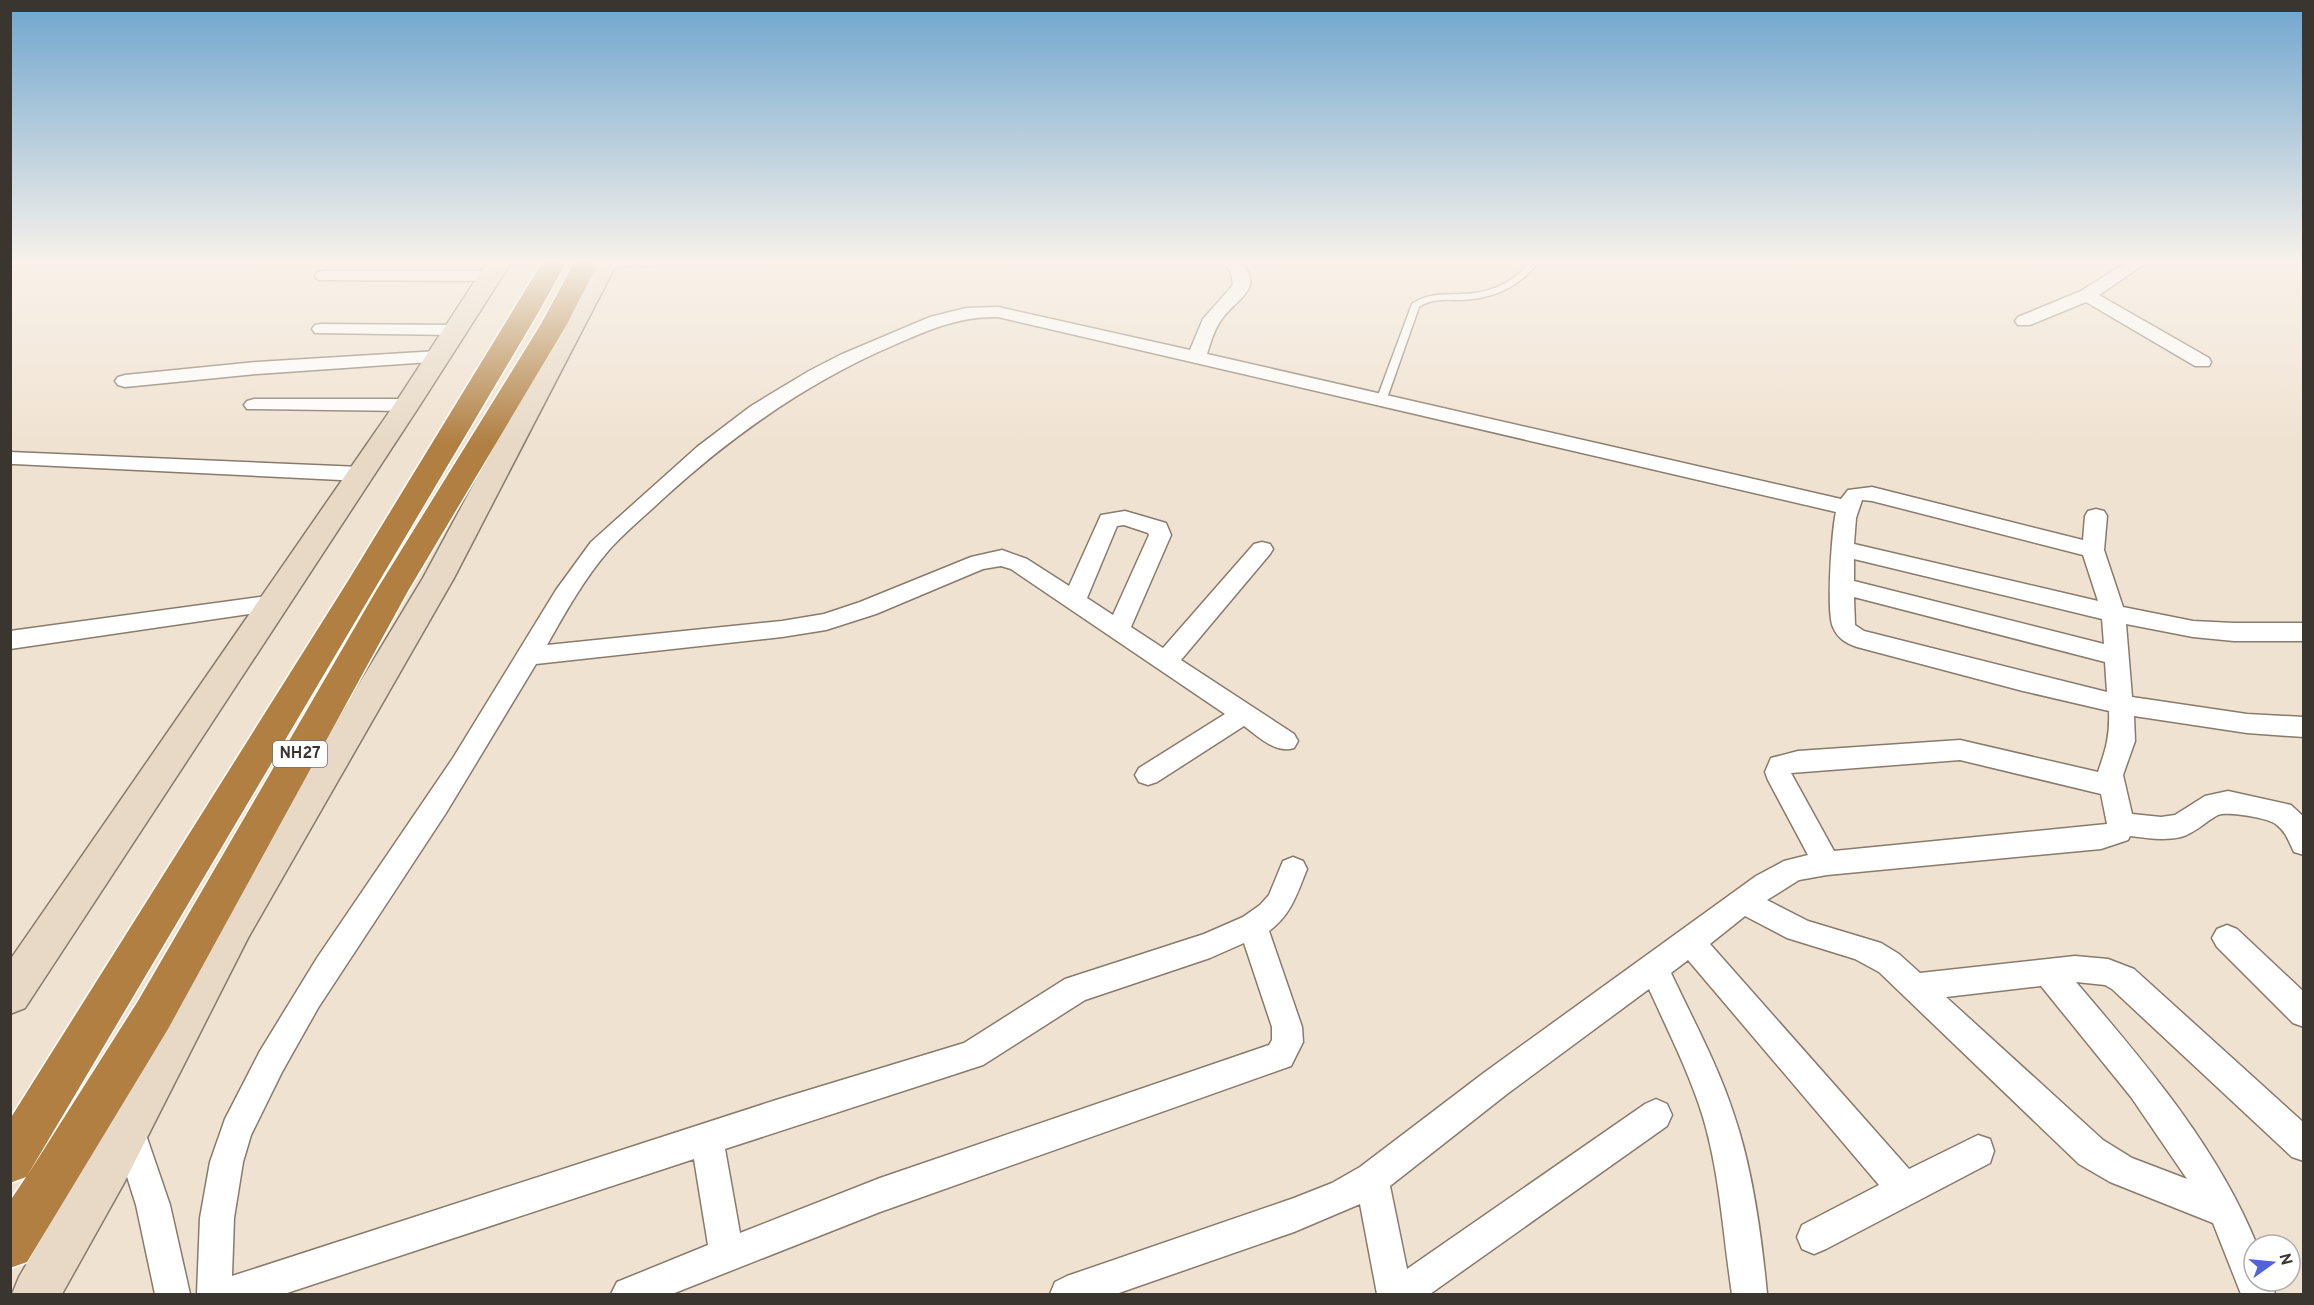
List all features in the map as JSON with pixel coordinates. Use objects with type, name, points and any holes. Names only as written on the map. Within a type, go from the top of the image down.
[{"type":"highway","name":"NH27","points":[[10,1161],[519,322]]},
{"type":"highway","name":"NH27","points":[[10,1245],[153,1016],[392,591],[555,322]]},
{"type":"street","points":[[10,995],[275,603],[460,322]]},
{"type":"street","points":[[36,1294],[128,1130],[234,926],[438,578],[574,322]]},
{"type":"street","points":[[214,1294],[214,1236],[221,1190],[233,1140],[266,1069],[300,1008],[472,752],[568,592],[599,548],[679,472],[728,430],[798,383],[855,354],[934,322]]},
{"type":"street","points":[[1041,322],[1848,508]]},
{"type":"street","points":[[1197,358],[1210,322]]},
{"type":"street","points":[[2133,322],[2202,362]]},
{"type":"street","points":[[321,329],[455,330]]},
{"type":"street","points":[[125,381],[257,368],[438,357]]},
{"type":"street","points":[[254,405],[407,405]]},
{"type":"street","points":[[14,458],[361,474]]},
{"type":"street","points":[[2093,550],[1862,493],[1852,497],[1848,508],[1842,549],[1843,625],[1847,632],[1857,638],[2120,705],[2224,722],[2304,727]]},
{"type":"street","points":[[1067,1294],[1294,1215],[1343,1195],[1372,1179],[1496,1083],[1780,875],[1794,869],[1827,863],[2101,838],[2118,832],[2121,824],[2112,781],[2122,741],[2120,705],[2113,613],[2093,550],[2096,516]]},
{"type":"street","points":[[1074,601],[1109,520],[1125,518],[1158,528],[1160,535],[1118,630]]},
{"type":"street","points":[[1165,662],[1262,549]]},
{"type":"street","points":[[1842,549],[2113,613],[2213,631],[2304,632]]},
{"type":"street","points":[[529,657],[782,629],[826,622],[868,608],[993,558],[1011,560],[1284,741]]},
{"type":"street","points":[[1982,622],[1987,584]]},
{"type":"street","points":[[1843,586],[2116,656]]},
{"type":"street","points":[[10,640],[275,603]]},
{"type":"street","points":[[1148,775],[1244,714]]},
{"type":"street","points":[[1827,863],[1781,780],[1778,772],[1780,765],[1798,761],[1960,750],[2112,781]]},
{"type":"street","points":[[2121,824],[2161,828],[2180,826],[2214,804],[2228,802],[2282,813],[2293,823],[2304,844]]},
{"type":"street","points":[[232,1294],[706,1139],[972,1055],[1076,989],[1210,945],[1252,926],[1270,915],[1280,902],[1293,869]]},
{"type":"street","points":[[1744,901],[1815,936],[1862,947],[1876,954],[2091,1152],[2122,1170],[2225,1211]]},
{"type":"street","points":[[629,1294],[670,1286],[727,1254],[892,1191],[1280,1056],[1288,1042],[1287,1028],[1252,926]]},
{"type":"street","points":[[2227,938],[2304,1013]]},
{"type":"street","points":[[1690,942],[1905,1190]]},
{"type":"street","points":[[1654,969],[1697,1062],[1725,1139],[1746,1292]]},
{"type":"street","points":[[1914,987],[2048,972],[2095,970],[2108,972],[2124,979],[2304,1145]]},
{"type":"street","points":[[2048,972],[2156,1101],[2183,1140],[2225,1211],[2258,1294]]},
{"type":"street","points":[[1401,1294],[1656,1115]]},
{"type":"street","points":[[128,1130],[153,1205],[170,1280]]},
{"type":"street","points":[[706,1139],[727,1254]]},
{"type":"street","points":[[1814,1237],[1978,1151]]},
{"type":"street","points":[[1372,1179],[1394,1294]]},
{"type":"lane","points":[[1381,401],[1408,322]]}]
